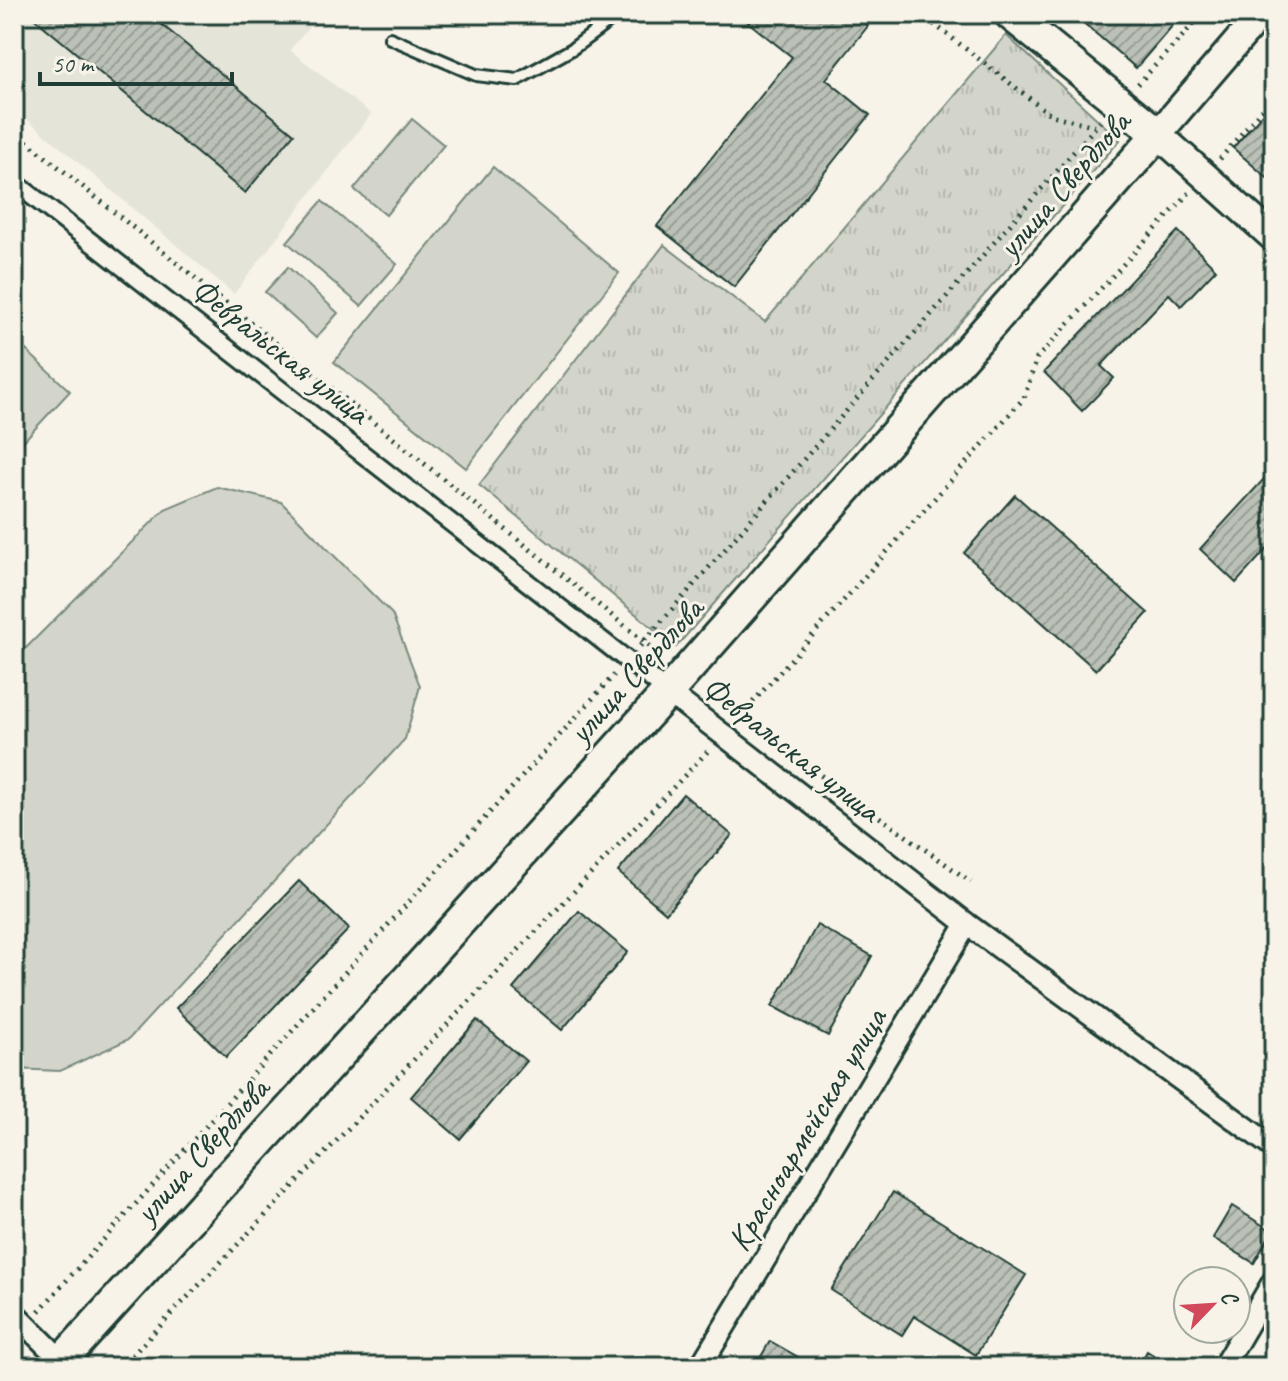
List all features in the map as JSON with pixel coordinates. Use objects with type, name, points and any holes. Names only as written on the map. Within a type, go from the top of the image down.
[{"type":"main road","points":[[1010,14],[1158,134]]},
{"type":"main road","name":"улица Свердлова","points":[[59,1364],[676,683],[1158,134]]},
{"type":"street","name":"улица Свердлова","points":[[1158,134],[1261,14]]},
{"type":"street","points":[[1158,134],[1274,238]]},
{"type":"street","name":"Февральская улица","points":[[14,182],[627,660],[676,683],[967,924],[1274,1148]]},
{"type":"street","name":"Красноармейская улица","points":[[700,1367],[967,924]]},
{"type":"street","points":[[1223,1367],[1274,1280]]},
{"type":"street","points":[[20,1319],[59,1364]]},
{"type":"lane","points":[[390,38],[476,75],[517,80],[572,49],[619,14]]},
{"type":"path","points":[[921,14],[1051,115],[1094,126]]},
{"type":"path","points":[[20,1319],[627,660],[1094,126],[1120,103],[1203,14]]},
{"type":"path","points":[[14,131],[643,642],[676,683]]},
{"type":"path","points":[[728,709],[739,718]]},
{"type":"path","points":[[765,736],[971,882]]},
{"type":"shaded area","points":[[14,14],[320,14],[290,50],[371,114],[234,294],[14,108]]},
{"type":"green space","points":[[1006,35],[1120,140],[676,647],[479,485],[664,245],[765,322]]},
{"type":"green space","points":[[412,119],[444,145],[386,215],[354,189]]},
{"type":"green space","points":[[493,167],[619,273],[466,468],[334,362]]},
{"type":"green space","points":[[322,201],[397,264],[361,306],[287,242]]},
{"type":"green space","points":[[288,267],[338,313],[316,338],[265,292]]},
{"type":"green space","points":[[14,339],[70,391],[18,447],[14,443]]},
{"type":"green space","points":[[217,487],[281,502],[392,614],[420,686],[405,739],[129,1039],[60,1071],[14,1069],[14,660],[165,509]]},
{"type":"building","points":[[29,14],[149,14],[294,134],[245,193]]},
{"type":"building","points":[[738,14],[853,14],[868,26],[826,79],[870,115],[734,287],[657,226],[792,57]]},
{"type":"building","points":[[1073,14],[1161,14],[1173,25],[1136,68]]},
{"type":"building","points":[[1274,100],[1274,184],[1233,148]]},
{"type":"building","points":[[1178,231],[1216,269],[1181,306],[1169,294],[1101,366],[1114,378],[1082,411],[1044,372]]},
{"type":"building","points":[[1274,468],[1274,541],[1236,583],[1200,549]]},
{"type":"building","points":[[1015,495],[1148,613],[1096,670],[964,553]]},
{"type":"building","points":[[683,794],[732,835],[666,913],[618,872]]},
{"type":"building","points":[[299,881],[349,929],[226,1057],[176,1008]]},
{"type":"building","points":[[579,911],[628,952],[562,1030],[513,989]]},
{"type":"building","points":[[817,925],[872,956],[828,1036],[772,1006]]},
{"type":"building","points":[[477,1020],[526,1061],[460,1139],[411,1097]]},
{"type":"building","points":[[893,1192],[1026,1275],[976,1355],[914,1316],[902,1335],[831,1290]]},
{"type":"building","points":[[1232,1206],[1272,1231],[1254,1263],[1213,1238]]},
{"type":"building","points":[[770,1341],[812,1365],[811,1367],[755,1367]]},
{"type":"building","points":[[1147,1351],[1173,1367],[1138,1367]]}]
